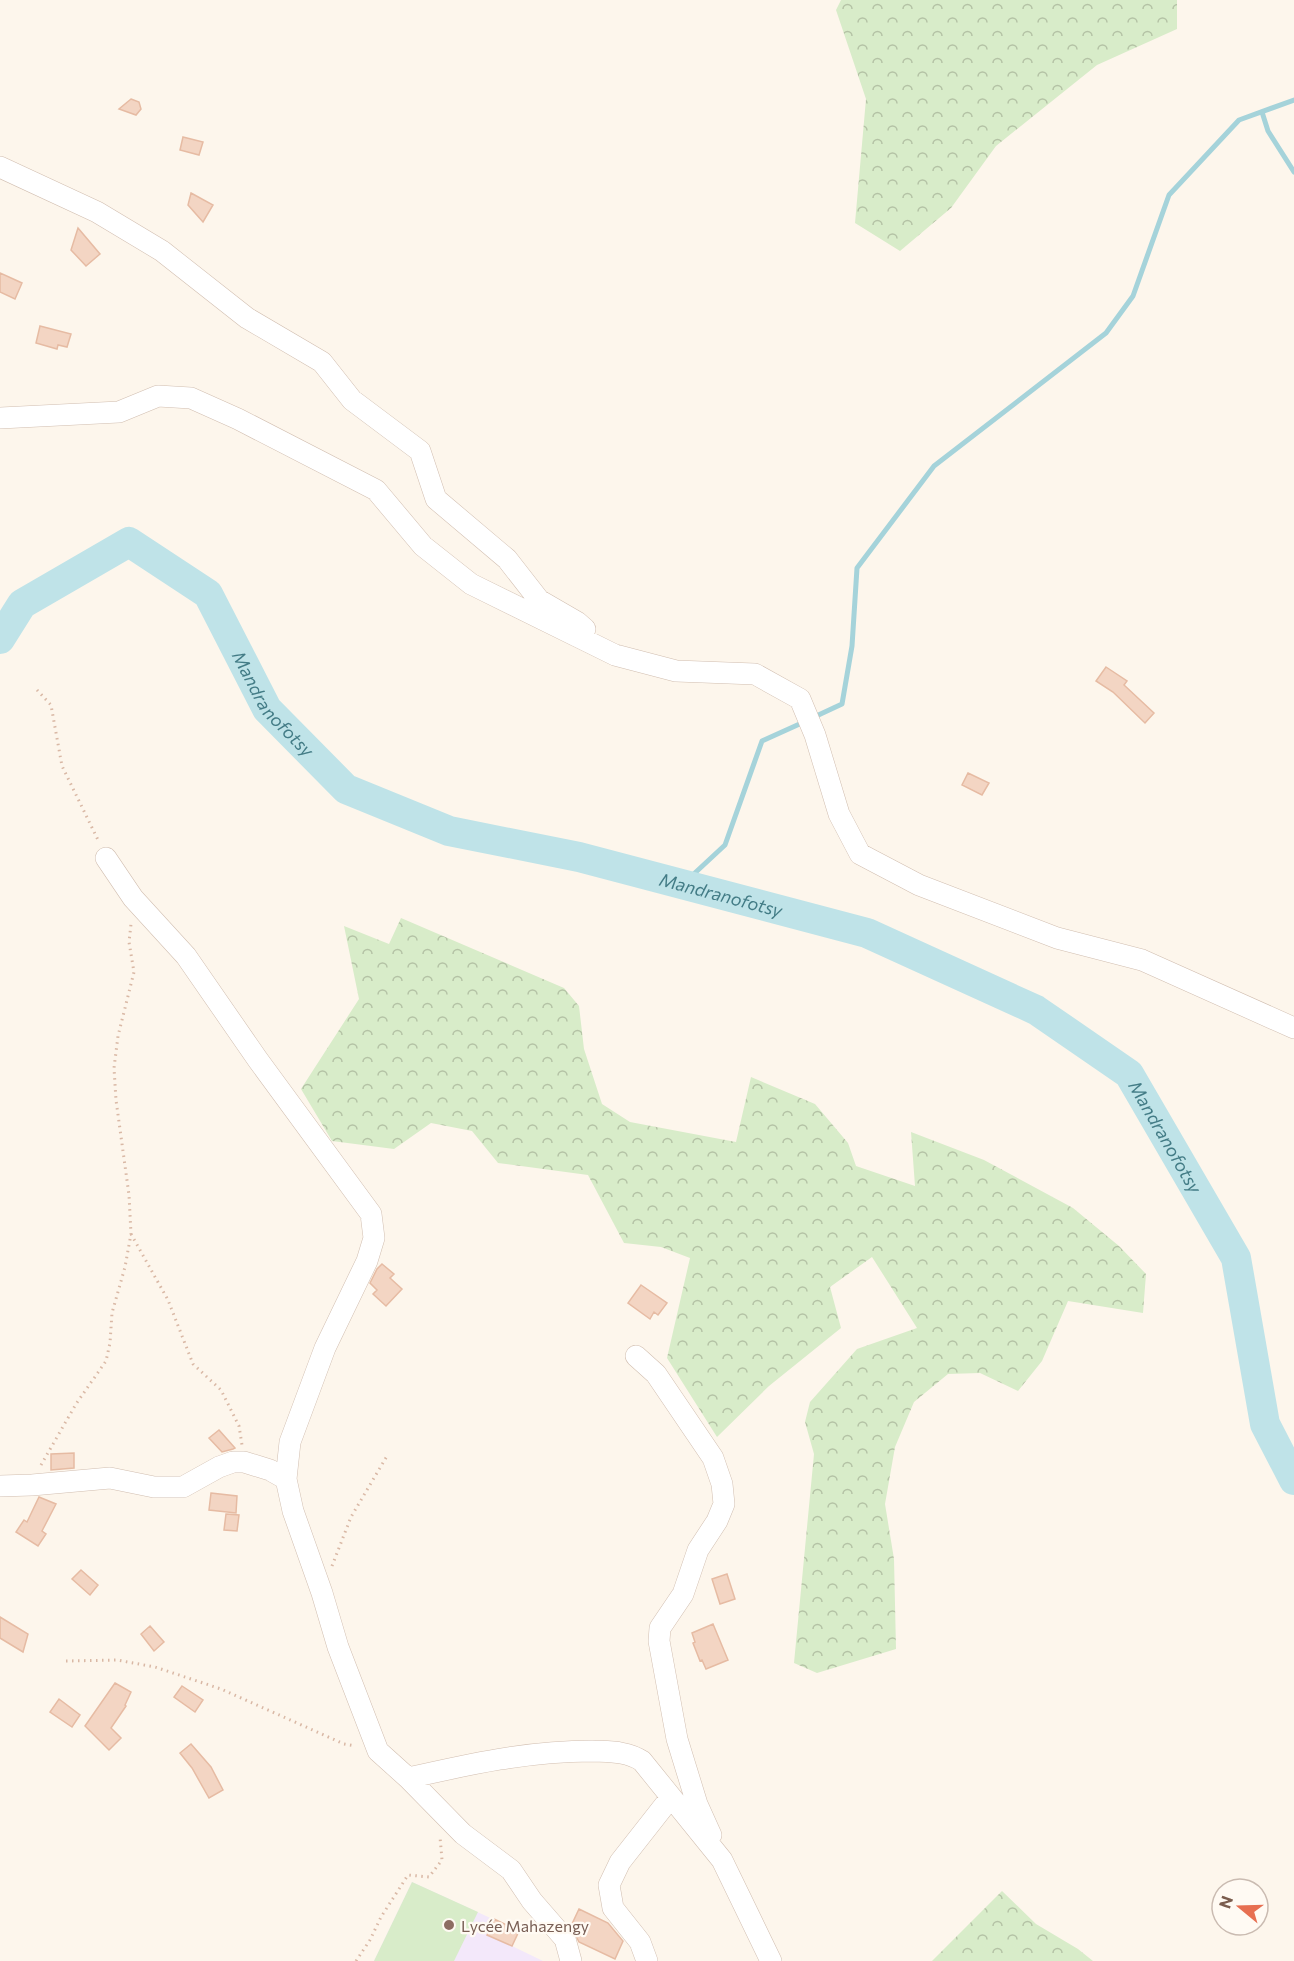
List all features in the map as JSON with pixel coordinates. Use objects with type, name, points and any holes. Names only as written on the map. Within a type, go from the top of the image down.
[{"type":"street","points":[[0,167],[97,212],[162,251],[247,318],[322,362],[352,400],[420,451],[436,499],[507,559],[539,600],[577,622],[615,655]]},
{"type":"street","points":[[0,418],[119,412],[158,396],[192,398],[238,418],[376,490],[423,546],[471,584],[615,655],[676,670],[755,674],[800,699],[839,814],[860,854],[919,885],[1057,938],[1142,960],[1294,1028]]},
{"type":"street","points":[[106,858],[133,898],[186,956],[258,1060],[371,1214],[374,1238],[370,1250],[326,1348],[290,1442],[286,1479],[293,1511],[338,1647],[378,1751],[463,1834],[512,1870],[532,1901],[565,1939],[570,1961]]},
{"type":"street","points":[[636,1356],[656,1374],[713,1458],[722,1484],[724,1504],[717,1521],[698,1550],[683,1594],[660,1628],[659,1641],[677,1739],[697,1804],[771,1961]]},
{"type":"street","points":[[0,1486],[110,1478],[154,1488],[183,1487],[233,1462],[244,1462],[270,1470],[286,1479]]},
{"type":"street","points":[[408,1778],[510,1757],[556,1751],[610,1752],[633,1755],[642,1761],[722,1860]]},
{"type":"street","points":[[648,1961],[640,1942],[613,1908],[609,1885],[620,1862],[671,1797]]},
{"type":"path","points":[[37,690],[51,705],[62,766],[106,858]]},
{"type":"path","points":[[32,1485],[75,1404],[106,1361],[112,1313],[125,1267],[130,1234],[129,1195],[114,1068],[118,1036],[134,972],[129,942],[133,898]]},
{"type":"path","points":[[130,1234],[168,1300],[193,1364],[221,1390],[239,1426],[244,1462]]},
{"type":"path","points":[[322,1593],[351,1517],[387,1456]]},
{"type":"path","points":[[66,1660],[117,1660],[155,1667],[221,1689],[344,1744],[378,1751]]},
{"type":"path","points":[[356,1961],[408,1875],[429,1877],[442,1860],[438,1810]]},
{"type":"shaded area","name":"Lycée Mahazengy","points":[[412,1882],[519,1931],[512,1946],[543,1961],[374,1961]]},
{"type":"green space","points":[[841,0],[1177,0],[1177,29],[1097,65],[996,146],[951,208],[900,251],[855,223],[866,99],[836,10]]},
{"type":"green space","points":[[401,918],[564,988],[579,1006],[584,1049],[602,1104],[630,1122],[736,1142],[751,1077],[815,1104],[848,1143],[856,1166],[915,1186],[911,1132],[984,1160],[1073,1208],[1119,1246],[1146,1274],[1143,1313],[1068,1301],[1042,1361],[1018,1391],[980,1373],[948,1374],[914,1402],[895,1447],[885,1504],[894,1559],[896,1649],[817,1673],[794,1663],[814,1454],[805,1422],[810,1402],[857,1349],[917,1328],[872,1257],[830,1287],[841,1328],[769,1386],[717,1437],[667,1358],[690,1258],[661,1247],[624,1243],[588,1175],[498,1163],[472,1131],[431,1123],[394,1149],[332,1141],[301,1089],[359,999],[344,926],[389,944]]},
{"type":"green space","name":"Lycée Mahazengy","points":[[412,1882],[478,1912],[454,1961],[374,1961]]},
{"type":"green space","points":[[1002,1891],[1036,1924],[1078,1949],[1093,1961],[932,1961]]},
{"type":"building","points":[[131,99],[139,102],[141,109],[136,115],[119,109]]},
{"type":"building","points":[[183,137],[203,142],[199,155],[180,150]]},
{"type":"building","points":[[191,193],[213,205],[203,222],[188,205]]},
{"type":"building","points":[[78,228],[100,254],[86,266],[71,250]]},
{"type":"building","points":[[0,273],[22,283],[15,299],[0,292]]},
{"type":"building","points":[[40,326],[71,334],[67,347],[58,345],[57,349],[36,343]]},
{"type":"building","points":[[1106,667],[1127,681],[1124,685],[1154,713],[1145,723],[1113,692],[1096,681]]},
{"type":"building","points":[[968,773],[989,783],[982,795],[962,785]]},
{"type":"building","points":[[382,1264],[394,1274],[390,1278],[402,1289],[386,1306],[373,1294],[377,1290],[370,1283]]},
{"type":"building","points":[[641,1285],[667,1303],[658,1315],[654,1312],[650,1319],[628,1303]]},
{"type":"building","points":[[219,1430],[235,1448],[222,1452],[209,1438]]},
{"type":"building","points":[[74,1453],[74,1468],[51,1470],[51,1454]]},
{"type":"building","points":[[211,1493],[237,1496],[236,1513],[209,1510]]},
{"type":"building","points":[[39,1497],[56,1504],[42,1531],[46,1534],[38,1546],[16,1532],[24,1520],[27,1522]]},
{"type":"building","points":[[226,1514],[239,1515],[237,1531],[224,1530]]},
{"type":"building","points":[[81,1570],[98,1585],[90,1595],[72,1579]]},
{"type":"building","points":[[727,1574],[735,1599],[720,1604],[712,1579]]},
{"type":"building","points":[[0,1617],[28,1634],[23,1652],[0,1638]]},
{"type":"building","points":[[713,1624],[728,1660],[706,1669],[693,1643],[695,1642],[692,1633]]},
{"type":"building","points":[[150,1626],[164,1642],[154,1651],[141,1634]]},
{"type":"building","points":[[115,1683],[131,1692],[126,1706],[111,1728],[121,1738],[109,1750],[85,1726]]},
{"type":"building","points":[[182,1686],[203,1700],[195,1712],[174,1697]]},
{"type":"building","points":[[59,1699],[80,1715],[72,1727],[50,1712]]},
{"type":"building","points":[[191,1744],[211,1767],[223,1790],[209,1798],[192,1768],[180,1753]]},
{"type":"building","points":[[579,1909],[608,1923],[623,1941],[615,1959],[579,1942],[571,1926]]},
{"type":"building","points":[[494,1919],[519,1931],[512,1946],[487,1935]]},
{"type":"waterway","points":[[812,718],[842,704],[852,646],[857,568],[934,466],[1106,333],[1133,296],[1169,195],[1239,120],[1294,100]]},
{"type":"waterway","points":[[1262,112],[1268,131],[1294,172]]},
{"type":"waterway","name":"Mandranofotsy","points":[[0,639],[22,604],[129,542],[208,594],[267,709],[346,789],[449,831],[579,857],[867,933],[1036,1010],[1129,1074],[1236,1258],[1265,1424],[1294,1480]]},
{"type":"waterway","points":[[683,884],[725,845],[762,741],[804,722]]},
{"type":"place","name":"Lycée Mahazengy","points":[[449,1925]]}]
